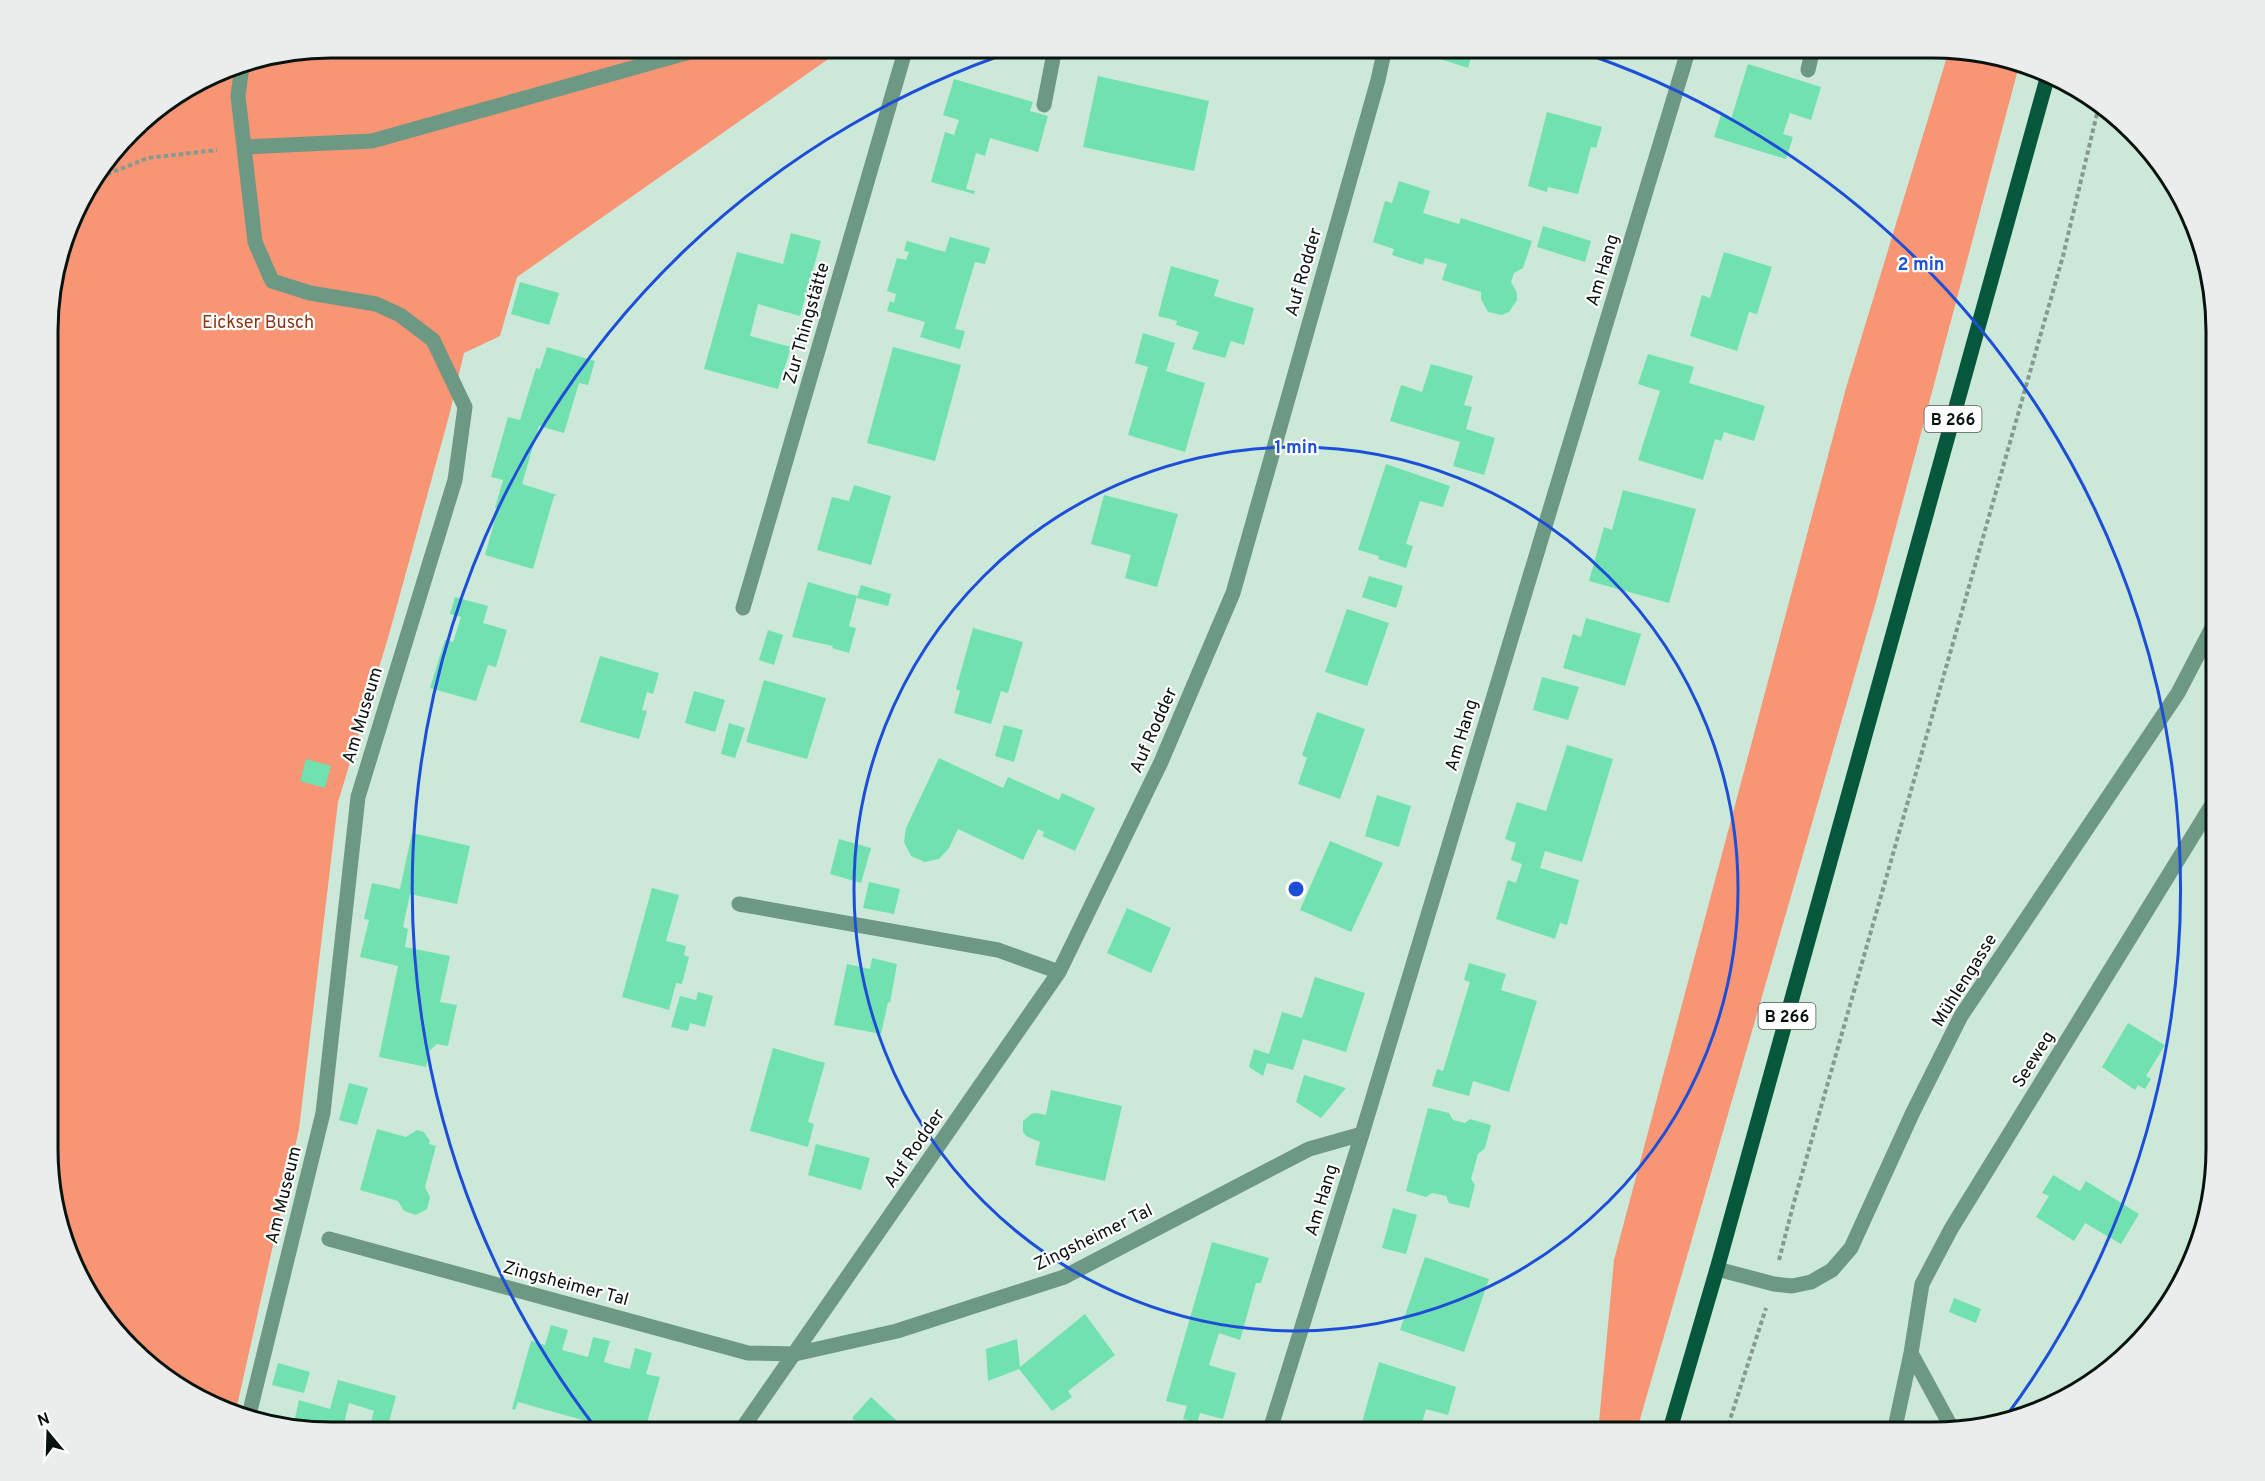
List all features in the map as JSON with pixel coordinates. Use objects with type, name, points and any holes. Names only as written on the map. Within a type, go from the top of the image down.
[{"type":"main road","name":"B 266","points":[[1672,1422],[1717,1269],[2046,83]]},
{"type":"street","points":[[241,74],[238,96],[245,147],[372,141],[668,58]]},
{"type":"street","name":"Zur Thingstätte","points":[[743,608],[903,58]]},
{"type":"street","points":[[1044,105],[1053,58]]},
{"type":"street","name":"Auf Rodder","points":[[795,1354],[1059,972],[1161,762],[1233,593],[1383,58]]},
{"type":"street","name":"Am Hang","points":[[1272,1422],[1362,1134],[1686,58]]},
{"type":"street","points":[[1808,70],[1811,58]]},
{"type":"street","name":"Am Museum","points":[[245,147],[255,242],[272,281],[310,293],[376,304],[400,315],[433,340],[465,407],[455,480],[358,796],[323,1113],[250,1410]]},
{"type":"street","name":"Mühlengasse","points":[[1717,1269],[1774,1284],[1792,1286],[1811,1282],[1832,1270],[1851,1248],[1913,1112],[1961,1017],[2178,693],[2206,639]]},
{"type":"street","name":"Seeweg","points":[[1896,1422],[1911,1353],[1922,1284],[1951,1229],[2206,814]]},
{"type":"street","points":[[739,904],[998,950],[1059,972]]},
{"type":"street","name":"Zingsheimer Tal","points":[[328,1239],[748,1353],[795,1354],[897,1331],[1064,1277],[1309,1149],[1362,1134]]},
{"type":"street","points":[[1911,1353],[1949,1422]]},
{"type":"street","points":[[747,1422],[795,1354]]},
{"type":"path","points":[[1729,1422],[1774,1284],[1794,1202],[2064,256],[2097,113]]},
{"type":"path","points":[[109,173],[148,158],[245,147]]},
{"type":"green space","name":"Eickser Busch","points":[[331,58],[830,58],[517,277],[500,336],[464,353],[388,638],[338,802],[299,1129],[237,1406],[180,1377],[151,1355],[126,1330],[104,1301],[79,1254],[68,1220],[61,1185],[58,1150],[58,331],[64,278],[79,227],[104,180],[126,151],[151,126],[180,104],[227,79],[278,64]]},
{"type":"green space","points":[[1946,59],[1987,64],[2017,72],[1877,598],[1639,1422],[1599,1422],[1614,1260],[1846,388]]},
{"type":"building","points":[[1437,58],[1471,58],[1468,68]]},
{"type":"building","points":[[1748,64],[1821,87],[1811,120],[1790,113],[1783,134],[1793,137],[1786,159],[1714,137],[1721,115],[1731,119]]},
{"type":"building","points":[[1098,76],[1209,101],[1194,171],[1083,147]]},
{"type":"building","points":[[954,79],[1033,102],[1030,111],[1048,116],[1038,152],[990,138],[985,156],[976,153],[966,189],[975,191],[974,194],[931,182],[945,132],[954,135],[959,120],[943,115]]},
{"type":"building","points":[[1547,112],[1602,127],[1596,148],[1591,147],[1578,194],[1548,187],[1547,192],[1528,186]]},
{"type":"building","points":[[1399,181],[1430,191],[1423,213],[1459,224],[1461,218],[1532,241],[1523,268],[1514,273],[1511,282],[1517,293],[1517,300],[1509,312],[1502,315],[1488,312],[1481,299],[1481,292],[1442,280],[1447,264],[1425,258],[1423,265],[1392,255],[1394,249],[1373,242],[1385,201],[1392,203]]},
{"type":"building","points":[[1543,226],[1591,241],[1585,262],[1537,247]]},
{"type":"building","points":[[791,233],[821,241],[800,316],[758,304],[750,336],[791,347],[778,389],[704,369],[737,252],[783,264]]},
{"type":"building","points":[[950,237],[990,248],[985,264],[975,262],[965,295],[955,329],[965,331],[960,349],[920,337],[925,322],[887,311],[890,301],[894,303],[896,294],[887,291],[897,258],[906,260],[909,252],[904,251],[907,241],[945,252]]},
{"type":"building","points":[[1724,252],[1772,267],[1757,314],[1749,312],[1737,351],[1690,336],[1702,295],[1710,298]]},
{"type":"building","points":[[1171,266],[1219,280],[1214,296],[1254,308],[1244,345],[1231,341],[1225,358],[1192,349],[1199,332],[1176,325],[1177,321],[1158,316]]},
{"type":"building","points":[[520,282],[559,293],[549,325],[511,314]]},
{"type":"building","points":[[1143,333],[1175,343],[1166,371],[1205,383],[1185,452],[1128,435],[1148,367],[1135,363]]},
{"type":"building","points":[[547,347],[595,361],[588,385],[579,383],[564,433],[539,426],[522,484],[557,495],[554,496],[533,569],[485,555],[498,509],[495,508],[503,480],[491,477],[508,417],[520,420],[536,368],[540,369]]},
{"type":"building","points":[[893,347],[961,365],[935,461],[867,443]]},
{"type":"building","points":[[1648,354],[1694,367],[1689,383],[1765,406],[1754,441],[1724,432],[1721,441],[1715,439],[1703,480],[1638,460],[1660,391],[1638,384]]},
{"type":"building","points":[[1431,364],[1473,376],[1464,405],[1472,407],[1466,429],[1495,438],[1484,475],[1453,466],[1460,442],[1390,421],[1401,385],[1422,392]]},
{"type":"building","points":[[1386,464],[1450,486],[1443,507],[1420,501],[1406,544],[1413,546],[1406,568],[1358,550]]},
{"type":"building","points":[[854,485],[891,496],[871,565],[817,550],[832,497],[849,501]]},
{"type":"building","points":[[1623,490],[1696,509],[1669,603],[1589,581],[1604,527],[1612,530]]},
{"type":"building","points":[[1104,495],[1178,514],[1157,587],[1125,578],[1131,555],[1091,544]]},
{"type":"building","points":[[1369,576],[1403,586],[1396,608],[1362,597]]},
{"type":"building","points":[[808,582],[857,596],[849,626],[856,628],[849,653],[832,648],[833,646],[792,637]]},
{"type":"building","points":[[861,585],[891,594],[888,606],[857,598]]},
{"type":"building","points":[[455,597],[488,606],[483,623],[507,630],[496,667],[488,665],[476,701],[430,688],[445,640],[453,642],[461,617],[450,614]]},
{"type":"building","points":[[1347,609],[1389,623],[1367,686],[1325,672]]},
{"type":"building","points":[[1586,618],[1641,634],[1625,686],[1563,668],[1573,634],[1581,637]]},
{"type":"building","points":[[973,628],[1023,642],[1008,693],[1001,691],[991,724],[954,713],[960,691],[956,689]]},
{"type":"building","points":[[768,630],[783,635],[774,665],[759,660]]},
{"type":"building","points":[[600,656],[659,673],[653,694],[647,692],[642,710],[647,711],[639,739],[580,722]]},
{"type":"building","points":[[1542,677],[1579,687],[1568,720],[1533,710]]},
{"type":"building","points":[[764,680],[826,698],[807,759],[746,742]]},
{"type":"building","points":[[694,691],[725,700],[715,732],[685,723]]},
{"type":"building","points":[[1317,712],[1365,729],[1340,799],[1298,784],[1307,758],[1302,755]]},
{"type":"building","points":[[729,723],[745,728],[735,758],[721,754]]},
{"type":"building","points":[[1004,725],[1023,730],[1014,762],[995,756]]},
{"type":"building","points":[[1567,745],[1613,759],[1582,862],[1545,851],[1540,868],[1579,880],[1567,925],[1560,923],[1555,939],[1496,919],[1508,880],[1516,883],[1522,864],[1511,860],[1516,843],[1505,839],[1517,802],[1546,811]]},
{"type":"building","points":[[939,758],[1003,788],[1008,777],[1059,800],[1062,793],[1095,808],[1075,851],[1042,836],[1044,832],[1038,829],[1023,860],[958,829],[949,848],[939,859],[925,862],[911,856],[904,842],[906,828]]},
{"type":"building","points":[[306,759],[331,766],[325,788],[300,781]]},
{"type":"building","points":[[1377,795],[1411,806],[1399,847],[1365,836]]},
{"type":"building","points":[[412,833],[470,846],[457,904],[410,894],[403,927],[408,929],[405,947],[450,956],[440,1002],[457,1005],[448,1046],[437,1044],[430,1050],[426,1067],[379,1057],[398,966],[360,957],[369,920],[364,919],[372,883],[400,889]]},
{"type":"building","points":[[839,839],[871,848],[861,883],[830,874]]},
{"type":"building","points":[[1330,841],[1383,863],[1351,932],[1300,910]]},
{"type":"building","points":[[869,882],[900,889],[894,914],[863,908]]},
{"type":"building","points":[[652,888],[679,895],[666,941],[686,946],[684,955],[689,957],[682,984],[676,983],[669,1010],[622,997]]},
{"type":"building","points":[[1127,908],[1171,928],[1151,973],[1107,953]]},
{"type":"building","points":[[872,958],[897,964],[890,1003],[888,1002],[881,1034],[834,1025],[847,964],[870,969]]},
{"type":"building","points":[[1469,963],[1506,974],[1501,990],[1537,1001],[1509,1092],[1473,1081],[1469,1096],[1432,1086],[1437,1069],[1443,1071],[1470,982],[1464,980]]},
{"type":"building","points":[[1315,977],[1365,993],[1346,1052],[1303,1039],[1293,1070],[1267,1063],[1263,1076],[1249,1067],[1254,1049],[1269,1054],[1282,1012],[1302,1018]]},
{"type":"building","points":[[698,992],[713,996],[705,1027],[690,1023],[688,1031],[671,1027],[680,996],[696,1000]]},
{"type":"building","points":[[2128,1023],[2165,1045],[2146,1076],[2151,1079],[2145,1089],[2138,1085],[2135,1090],[2102,1067]]},
{"type":"building","points":[[773,1048],[825,1063],[808,1122],[814,1124],[808,1147],[750,1131]]},
{"type":"building","points":[[1304,1075],[1346,1088],[1321,1118],[1296,1102]]},
{"type":"building","points":[[349,1083],[368,1088],[357,1125],[339,1120]]},
{"type":"building","points":[[1051,1090],[1122,1106],[1105,1181],[1035,1165],[1040,1142],[1026,1136],[1023,1132],[1023,1121],[1031,1114],[1046,1115]]},
{"type":"building","points":[[1428,1108],[1449,1113],[1453,1120],[1465,1123],[1470,1119],[1491,1125],[1485,1148],[1478,1154],[1471,1179],[1475,1185],[1469,1208],[1449,1203],[1446,1196],[1432,1193],[1426,1197],[1406,1191]]},
{"type":"building","points":[[377,1129],[406,1137],[417,1130],[424,1132],[430,1141],[429,1144],[436,1146],[425,1187],[430,1197],[427,1209],[416,1215],[404,1211],[398,1201],[360,1190]]},
{"type":"building","points":[[816,1144],[870,1158],[861,1190],[808,1175]]},
{"type":"building","points":[[2053,1175],[2080,1191],[2086,1181],[2139,1214],[2121,1244],[2085,1223],[2074,1241],[2036,1217],[2049,1196],[2042,1193]]},
{"type":"building","points":[[1393,1208],[1417,1215],[1406,1254],[1382,1248]]},
{"type":"building","points":[[1212,1242],[1269,1258],[1261,1283],[1256,1283],[1240,1340],[1219,1333],[1209,1365],[1236,1373],[1223,1419],[1200,1413],[1197,1422],[1183,1419],[1187,1406],[1166,1401]]},
{"type":"building","points":[[1425,1257],[1489,1279],[1464,1352],[1400,1330]]},
{"type":"building","points":[[1954,1298],[1981,1309],[1976,1323],[1949,1312]]},
{"type":"building","points":[[1085,1314],[1115,1355],[1068,1391],[1072,1397],[1052,1411],[1019,1369],[988,1381],[986,1349],[1017,1339],[1020,1367]]},
{"type":"building","points":[[551,1325],[568,1330],[562,1350],[588,1357],[593,1337],[610,1341],[604,1362],[617,1366],[630,1369],[635,1348],[652,1353],[646,1374],[660,1377],[647,1422],[590,1422],[518,1402],[515,1410],[512,1409],[531,1341],[545,1345]]},
{"type":"building","points":[[1379,1362],[1456,1387],[1448,1415],[1426,1409],[1422,1422],[1362,1422]]},
{"type":"building","points":[[278,1363],[310,1372],[304,1393],[272,1385]]},
{"type":"building","points":[[338,1380],[396,1396],[389,1422],[371,1422],[374,1411],[349,1403],[344,1422],[295,1420],[299,1400],[330,1409]]},
{"type":"building","points":[[871,1397],[898,1422],[856,1422],[852,1418]]}]
